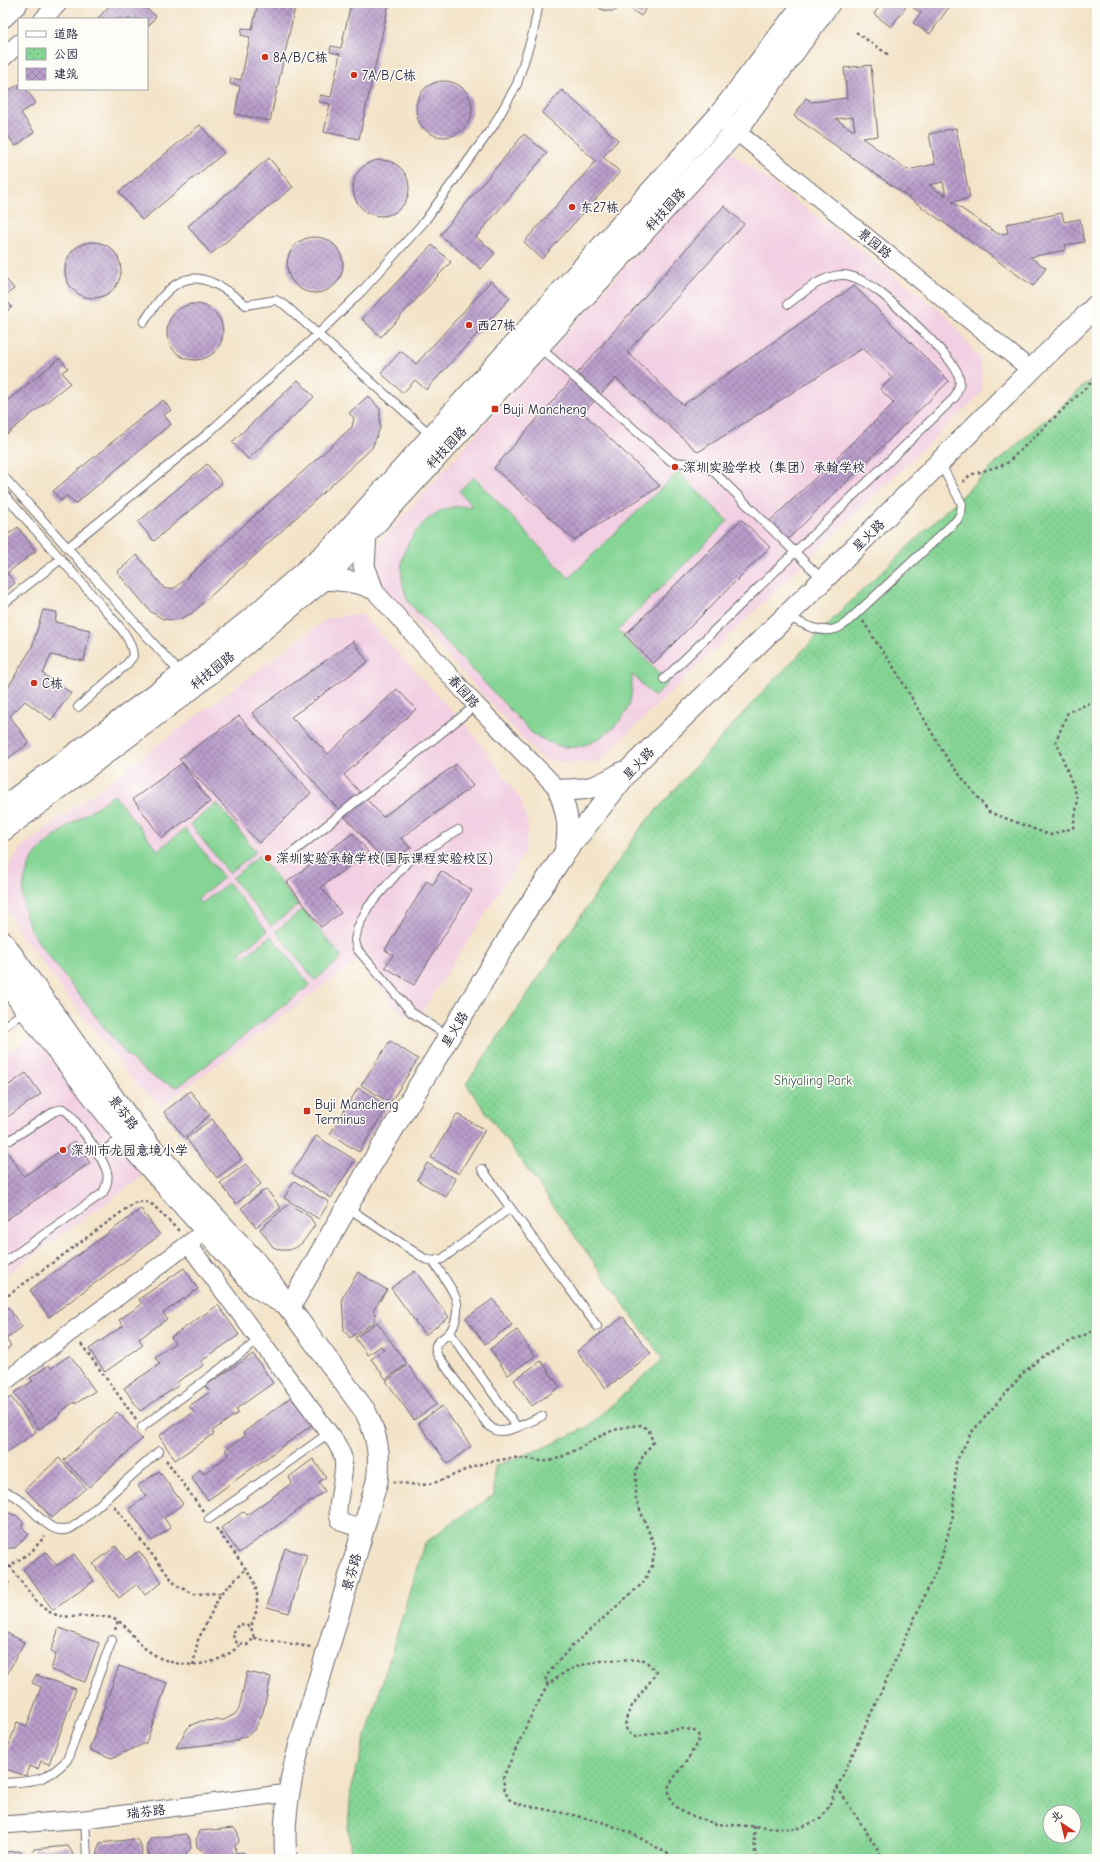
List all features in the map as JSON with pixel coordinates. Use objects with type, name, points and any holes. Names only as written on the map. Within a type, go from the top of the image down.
[{"type":"main road","name":"科技园路","points":[[3,808],[182,675],[255,616],[333,547],[719,116],[805,3]]},
{"type":"main road","name":"科技园路","points":[[3,830],[193,687],[323,579],[539,347],[735,132],[829,3]]},
{"type":"street","points":[[3,17],[17,3]]},
{"type":"street","points":[[44,18],[59,3]]},
{"type":"street","points":[[3,58],[18,44]]},
{"type":"street","name":"景园路","points":[[719,116],[735,132],[1031,370]]},
{"type":"street","name":"星火路","points":[[289,1308],[347,1207],[523,915],[564,854],[632,767],[787,616],[1031,370],[1097,306]]},
{"type":"street","name":"春园路","points":[[366,534],[364,566],[372,588],[476,705],[559,790],[566,809],[569,825],[569,838],[564,854]]},
{"type":"street","name":"春园路","points":[[323,579],[361,583],[372,588]]},
{"type":"street","points":[[559,790],[587,789],[601,785],[632,767]]},
{"type":"street","name":"景芬路","points":[[3,942],[115,1100],[146,1140],[255,1261],[365,1411],[371,1424],[378,1451],[379,1465],[377,1481],[300,1745],[288,1793],[285,1823],[286,1859]]},
{"type":"street","name":"景芬路","points":[[3,976],[26,1010],[125,1136],[195,1239],[255,1286],[289,1308]]},
{"type":"street","points":[[3,1383],[195,1239],[259,1340],[329,1433],[343,1458],[343,1479],[338,1510],[340,1519],[345,1523],[364,1528]]},
{"type":"street","name":"瑞芬路","points":[[3,1825],[85,1819],[288,1793]]},
{"type":"lane","points":[[67,548],[206,435],[318,334],[361,292],[424,222],[494,126],[517,84],[533,33],[539,3]]},
{"type":"lane","points":[[664,679],[955,397],[960,385],[958,373],[946,357],[922,331],[882,294],[857,279],[841,275],[820,282],[804,291],[788,304]]},
{"type":"lane","points":[[144,322],[157,301],[165,292],[188,278],[202,278],[212,281],[227,290],[246,305],[276,300],[285,305],[433,437]]},
{"type":"lane","points":[[539,347],[672,462],[698,464],[710,468],[823,580]]},
{"type":"lane","points":[[787,616],[804,625],[817,629],[835,629],[846,623],[957,520],[961,513],[962,504],[939,462]]},
{"type":"lane","points":[[3,476],[182,675]]},
{"type":"lane","points":[[3,493],[108,613],[123,631],[133,648],[133,656],[127,664],[78,707]]},
{"type":"lane","points":[[3,604],[61,559]]},
{"type":"lane","points":[[286,858],[476,705]]},
{"type":"lane","points":[[449,1036],[411,1012],[357,949],[355,940],[358,927],[368,907],[408,861],[458,830]]},
{"type":"lane","points":[[3,1027],[26,1010]]},
{"type":"lane","points":[[3,1263],[103,1193],[107,1185],[108,1173],[98,1154],[69,1113],[63,1109],[55,1110],[10,1140]]},
{"type":"lane","points":[[98,1154],[125,1136]]},
{"type":"lane","points":[[482,1169],[598,1326]]},
{"type":"lane","points":[[347,1207],[425,1259],[433,1261],[442,1258],[510,1208]]},
{"type":"lane","points":[[433,1261],[456,1299],[457,1307],[455,1324],[450,1333],[438,1341],[436,1346],[438,1356],[494,1430],[501,1432],[542,1416]]},
{"type":"lane","points":[[450,1333],[517,1427]]},
{"type":"lane","points":[[142,1427],[259,1340]]},
{"type":"lane","points":[[209,1519],[329,1433]]},
{"type":"lane","points":[[3,1492],[16,1495],[53,1528],[58,1530],[68,1529],[80,1522],[108,1498],[159,1451]]},
{"type":"lane","points":[[3,1783],[39,1780],[56,1771],[67,1760],[112,1640]]},
{"type":"lane","points":[[85,1819],[87,1859]]},
{"type":"path","points":[[856,32],[890,56]]},
{"type":"path","points":[[970,475],[1006,464],[1097,377]]},
{"type":"path","points":[[858,612],[893,666],[948,760],[989,812],[1050,835],[1073,828],[1078,799],[1056,741],[1068,712],[1097,700]]},
{"type":"path","points":[[3,1299],[134,1203],[144,1201],[153,1205],[182,1235],[195,1239]]},
{"type":"path","points":[[72,1331],[142,1427]]},
{"type":"path","points":[[677,1859],[631,1833],[618,1828],[573,1815],[518,1804],[509,1799],[505,1792],[503,1778],[528,1722],[548,1684],[568,1670],[591,1662],[623,1659],[645,1660],[656,1672],[636,1700],[627,1716],[626,1724],[628,1732],[636,1737],[656,1732],[690,1729],[698,1733],[699,1736],[699,1739],[688,1759],[670,1785],[669,1794],[673,1804],[684,1813],[716,1824],[797,1829],[808,1826],[820,1819],[827,1810],[941,1560],[953,1515],[956,1462],[971,1433],[1025,1371],[1044,1356],[1091,1332],[1097,1331]]},
{"type":"path","points":[[377,1481],[421,1485],[432,1484],[477,1465],[513,1458],[533,1459],[546,1462],[552,1461],[605,1433],[627,1426],[642,1425],[649,1431],[653,1442],[643,1456],[636,1471],[636,1500],[654,1547],[652,1566],[643,1583],[596,1624],[556,1664],[546,1677],[545,1682],[548,1684]]},
{"type":"path","points":[[10,1566],[45,1609],[59,1616],[86,1615],[118,1621],[139,1643],[158,1658],[178,1665],[193,1665],[211,1662],[232,1653],[240,1645],[250,1644],[254,1638],[251,1627],[256,1609],[257,1594],[254,1580],[159,1451]]},
{"type":"path","points":[[108,1498],[176,1586],[194,1594],[220,1593]]},
{"type":"path","points":[[3,1572],[32,1551],[53,1528]]},
{"type":"path","points":[[193,1665],[198,1640],[220,1593],[246,1569]]},
{"type":"path","points":[[3,1577],[9,1584],[3,1599]]},
{"type":"path","points":[[240,1645],[233,1638],[232,1634],[235,1628],[241,1624],[251,1627]]},
{"type":"path","points":[[254,1638],[328,1650]]},
{"type":"path","points":[[837,1787],[884,1859]]},
{"type":"path","points":[[754,1826],[755,1851],[757,1859]]},
{"type":"shaded area","name":"深圳实验学校（集团）承翰学校","points":[[729,151],[945,314],[980,359],[982,392],[598,762],[569,763],[542,759],[379,582],[375,564],[379,543]]},
{"type":"shaded area","name":"深圳实验承翰学校(国际课程实验校区)","points":[[361,614],[471,731],[521,800],[528,826],[524,853],[416,1021],[397,1009],[358,960],[161,1106],[136,1085],[17,930],[7,908],[6,884],[11,863],[23,846],[328,618]]},
{"type":"shaded area","name":"深圳市龙园意境小学","points":[[34,1034],[143,1176],[3,1277],[3,1056]]},
{"type":"green space","name":"Shiyaling Park","points":[[1097,374],[1097,1859],[352,1859],[348,1829],[351,1787],[424,1544],[451,1523],[494,1495],[495,1466],[543,1448],[587,1427],[663,1359],[466,1084],[643,825],[754,701],[845,607],[996,463]]},
{"type":"green space","points":[[678,472],[728,521],[618,630],[668,683],[654,697],[632,674],[629,705],[625,714],[619,722],[602,736],[593,742],[573,747],[564,747],[544,740],[533,734],[409,603],[402,579],[401,569],[406,548],[411,538],[427,520],[442,510],[472,506],[459,491],[474,477],[569,578]]},
{"type":"green space","points":[[114,795],[158,850],[185,829],[224,878],[197,899],[201,904],[228,883],[267,931],[240,953],[244,957],[271,936],[310,985],[178,1087],[151,1075],[128,1056],[118,1045],[41,946],[30,928],[23,903],[24,885],[28,868],[38,852],[70,825]]},
{"type":"green space","points":[[217,803],[256,852],[229,873],[190,824]]},
{"type":"green space","points":[[259,856],[298,905],[271,926],[232,878]]},
{"type":"green space","points":[[303,909],[342,958],[315,980],[276,931]]},
{"type":"building","points":[[112,3],[139,3],[156,16],[148,27],[148,18],[98,18]]},
{"type":"building","name":"8A/B/C栋","points":[[258,3],[296,3],[270,121],[235,114],[240,86],[230,84],[231,78],[241,80],[250,37],[241,35],[242,28],[252,30]]},
{"type":"building","name":"7A/B/C栋","points":[[351,3],[389,3],[359,139],[324,132],[330,104],[319,102],[320,95],[331,97],[340,54],[330,52],[331,46],[341,48]]},
{"type":"building","points":[[593,3],[641,3],[647,7],[641,16],[625,5],[614,11],[608,11],[601,9]]},
{"type":"building","points":[[882,3],[952,3],[930,34],[913,23],[921,13],[908,4],[891,27],[874,14]]},
{"type":"building","points":[[871,65],[878,136],[862,138],[908,170],[935,164],[929,134],[956,128],[970,198],[952,202],[998,234],[1008,233],[1006,224],[1062,213],[1064,222],[1080,219],[1084,242],[1065,245],[1066,250],[1030,257],[1046,268],[1033,286],[794,116],[806,98],[812,102],[847,98],[844,68]],"holes":[[[853,117],[855,130],[852,130],[836,119]],[[943,182],[946,195],[943,195],[929,185]]]},
{"type":"building","points":[[444,81],[455,83],[464,89],[470,98],[472,109],[470,120],[464,129],[455,135],[444,137],[433,135],[424,129],[418,120],[416,109],[418,98],[424,89],[433,83]]},
{"type":"building","points":[[18,85],[18,90],[27,90],[36,103],[21,113],[34,132],[16,146],[3,130],[3,94]]},
{"type":"building","name":"东27栋","points":[[562,90],[618,140],[603,157],[620,172],[542,259],[524,242],[596,161],[542,113]]},
{"type":"building","points":[[200,125],[224,153],[142,220],[119,192]]},
{"type":"building","points":[[524,134],[547,153],[476,237],[495,253],[481,269],[440,235]]},
{"type":"building","points":[[269,158],[293,187],[211,254],[188,226]]},
{"type":"building","points":[[381,160],[392,162],[401,168],[407,177],[409,188],[407,199],[401,208],[392,214],[381,216],[370,214],[361,208],[355,199],[353,188],[355,177],[361,168],[370,162]]},
{"type":"building","points":[[724,206],[744,224],[627,352],[683,405],[854,286],[949,381],[787,540],[770,521],[894,403],[880,389],[892,378],[863,348],[698,452],[616,378],[583,413],[660,486],[574,540],[494,468]]},
{"type":"building","points":[[315,237],[326,239],[335,245],[341,254],[343,265],[341,276],[335,285],[326,291],[315,293],[304,291],[295,285],[289,276],[287,265],[289,254],[295,245],[304,239]]},
{"type":"building","points":[[93,242],[104,244],[113,250],[119,259],[121,270],[119,281],[113,290],[104,296],[93,298],[82,296],[73,290],[67,281],[65,270],[67,259],[73,250],[82,244]]},
{"type":"building","points":[[432,245],[451,262],[381,337],[362,319]]},
{"type":"building","points":[[6,279],[14,289],[3,297],[3,281]]},
{"type":"building","name":"西27栋","points":[[491,281],[510,298],[426,390],[415,380],[403,393],[381,373],[401,351],[416,364]]},
{"type":"building","points":[[3,297],[12,307],[3,314]]},
{"type":"building","points":[[195,304],[206,306],[215,312],[221,321],[223,332],[221,343],[215,352],[206,358],[195,360],[184,358],[175,352],[169,343],[167,332],[169,321],[175,312],[184,306]]},
{"type":"building","points":[[60,358],[68,368],[62,372],[70,383],[7,434],[3,428],[3,404]]},
{"type":"building","points":[[298,380],[314,397],[248,459],[232,442]]},
{"type":"building","points":[[368,396],[380,409],[380,428],[372,448],[191,614],[173,620],[163,619],[151,612],[117,572],[137,555],[165,589],[175,588],[352,427],[354,418],[349,413]]},
{"type":"building","points":[[163,400],[171,410],[164,415],[171,424],[75,504],[67,496],[61,501],[53,491]]},
{"type":"building","points":[[207,464],[222,483],[154,541],[138,522]]},
{"type":"building","points":[[741,519],[770,547],[653,664],[625,635]]},
{"type":"building","points":[[18,527],[36,551],[7,573],[15,583],[3,593],[3,538]]},
{"type":"building","name":"C栋","points":[[43,610],[57,612],[55,622],[90,630],[84,661],[51,655],[43,674],[71,693],[51,720],[25,701],[10,716],[29,743],[3,762],[3,696],[32,647]]},
{"type":"building","points":[[353,641],[368,662],[291,717],[328,754],[397,689],[416,709],[344,775],[383,817],[456,764],[473,786],[401,838],[410,848],[388,865],[252,713]]},
{"type":"building","points":[[239,716],[311,793],[259,843],[179,759]]},
{"type":"building","points":[[182,763],[210,802],[162,838],[133,799]]},
{"type":"building","points":[[353,833],[368,852],[321,887],[341,913],[321,927],[287,882]]},
{"type":"building","points":[[441,871],[472,890],[414,985],[385,967],[393,955],[385,950],[427,881],[433,885]]},
{"type":"building","points":[[390,1041],[418,1059],[390,1103],[361,1085]]},
{"type":"building","points":[[26,1073],[41,1094],[3,1120],[3,1089]]},
{"type":"building","points":[[358,1088],[388,1106],[359,1152],[330,1134]]},
{"type":"building","points":[[190,1091],[210,1115],[184,1137],[164,1112]]},
{"type":"building","points":[[457,1114],[485,1130],[459,1174],[431,1158]]},
{"type":"building","points":[[212,1119],[242,1159],[217,1178],[186,1138]]},
{"type":"building","points":[[316,1136],[355,1160],[331,1198],[292,1173]]},
{"type":"building","points":[[75,1141],[90,1163],[3,1222],[3,1146],[24,1176]]},
{"type":"building","points":[[427,1163],[456,1179],[446,1197],[417,1180]]},
{"type":"building","points":[[246,1164],[261,1184],[236,1204],[220,1183]]},
{"type":"building","points":[[294,1181],[329,1202],[319,1219],[284,1198]]},
{"type":"building","points":[[266,1189],[281,1208],[256,1227],[241,1208]]},
{"type":"building","points":[[289,1204],[310,1217],[315,1225],[303,1242],[297,1247],[289,1250],[281,1250],[273,1247],[260,1229]]},
{"type":"building","points":[[141,1209],[160,1235],[49,1317],[30,1290]]},
{"type":"building","points":[[184,1268],[198,1289],[163,1313],[167,1319],[139,1339],[143,1345],[105,1372],[89,1349],[123,1326],[119,1320],[142,1304],[139,1299]]},
{"type":"building","points":[[415,1271],[449,1317],[425,1335],[391,1288]]},
{"type":"building","points":[[358,1272],[387,1290],[373,1311],[375,1313],[374,1322],[350,1338],[344,1330],[342,1298]]},
{"type":"building","points":[[493,1299],[512,1325],[485,1344],[466,1318]]},
{"type":"building","points":[[218,1305],[239,1335],[201,1361],[204,1365],[177,1382],[179,1385],[140,1411],[124,1388],[160,1364],[155,1357],[175,1343],[171,1337]]},
{"type":"building","points":[[8,1307],[22,1327],[6,1339],[11,1346],[3,1352],[3,1311]]},
{"type":"building","points":[[623,1317],[651,1354],[606,1388],[577,1351]]},
{"type":"building","points":[[377,1322],[407,1364],[386,1379],[371,1359],[384,1350],[381,1346],[368,1355],[355,1338]]},
{"type":"building","points":[[517,1330],[535,1356],[508,1375],[490,1349]]},
{"type":"building","points":[[253,1354],[273,1383],[236,1409],[238,1413],[212,1431],[214,1434],[175,1460],[159,1436],[194,1412],[189,1406],[210,1392],[205,1386]]},
{"type":"building","points":[[70,1355],[95,1391],[75,1404],[74,1402],[59,1413],[60,1415],[39,1429],[14,1393],[33,1381],[30,1378],[49,1365],[51,1368]]},
{"type":"building","points":[[541,1361],[560,1387],[532,1406],[514,1380]]},
{"type":"building","points":[[408,1365],[437,1404],[414,1420],[386,1381]]},
{"type":"building","points":[[11,1397],[36,1432],[3,1455],[3,1402]]},
{"type":"building","points":[[291,1397],[312,1425],[208,1500],[191,1477],[200,1470],[203,1474],[229,1455],[225,1450],[245,1436],[243,1433]]},
{"type":"building","points":[[442,1406],[471,1446],[448,1464],[418,1423]]},
{"type":"building","points":[[117,1412],[142,1439],[89,1487],[64,1460]]},
{"type":"building","points":[[59,1458],[86,1488],[52,1518],[25,1489]]},
{"type":"building","points":[[313,1459],[326,1477],[319,1482],[325,1491],[239,1553],[221,1528],[244,1511],[247,1515],[292,1483],[289,1477]]},
{"type":"building","points":[[159,1471],[183,1504],[164,1518],[171,1528],[152,1541],[129,1509],[146,1496],[138,1486]]},
{"type":"building","points":[[9,1513],[17,1516],[23,1522],[22,1527],[29,1534],[15,1548],[8,1548],[3,1552],[3,1514]]},
{"type":"building","points":[[116,1546],[126,1560],[139,1551],[162,1582],[145,1595],[137,1584],[119,1598],[93,1564]]},
{"type":"building","points":[[285,1548],[307,1555],[289,1613],[267,1607]]},
{"type":"building","points":[[46,1552],[57,1566],[74,1554],[94,1581],[53,1610],[23,1569]]},
{"type":"building","points":[[59,1628],[99,1643],[85,1682],[51,1670],[56,1653],[51,1651]]},
{"type":"building","points":[[3,1631],[24,1642],[3,1682]]},
{"type":"building","points":[[119,1666],[167,1683],[146,1743],[112,1758],[89,1750]]},
{"type":"building","points":[[247,1672],[271,1677],[263,1712],[255,1729],[248,1735],[232,1742],[176,1748],[191,1725],[201,1721],[224,1720],[235,1714],[239,1709]]},
{"type":"building","points":[[36,1675],[76,1689],[49,1764],[41,1761],[38,1769],[29,1766],[26,1776],[3,1768],[3,1762],[17,1722],[27,1726],[41,1687],[32,1683]]},
{"type":"building","points":[[234,1828],[238,1833],[239,1842],[235,1846],[236,1853],[244,1852],[245,1859],[205,1859],[204,1852],[197,1847],[196,1840],[199,1831]]},
{"type":"building","points":[[186,1834],[190,1840],[191,1848],[186,1854],[186,1859],[156,1859],[148,1854],[147,1844],[151,1838]]},
{"type":"building","points":[[136,1839],[141,1845],[142,1854],[137,1859],[98,1859],[97,1851],[100,1843]]},
{"type":"building","points":[[68,1846],[72,1852],[73,1859],[30,1859],[34,1849]]},
{"type":"building","points":[[20,1851],[24,1859],[3,1859],[3,1852]]},
{"type":"place","name":"8A/B/C栋","points":[[265,57]]},
{"type":"place","name":"7A/B/C栋","points":[[354,75]]},
{"type":"place","name":"东27栋","points":[[572,207]]},
{"type":"place","name":"西27栋","points":[[469,325]]},
{"type":"place","name":"Buji Mancheng","points":[[495,409]]},
{"type":"place","name":"深圳实验学校（集团）承翰学校","points":[[675,467]]},
{"type":"place","name":"C栋","points":[[34,683]]},
{"type":"place","name":"深圳实验承翰学校(国际课程实验校区)","points":[[268,858]]},
{"type":"place","name":"Buji Mancheng Terminus","points":[[307,1111]]},
{"type":"place","name":"深圳市龙园意境小学","points":[[63,1150]]}]
